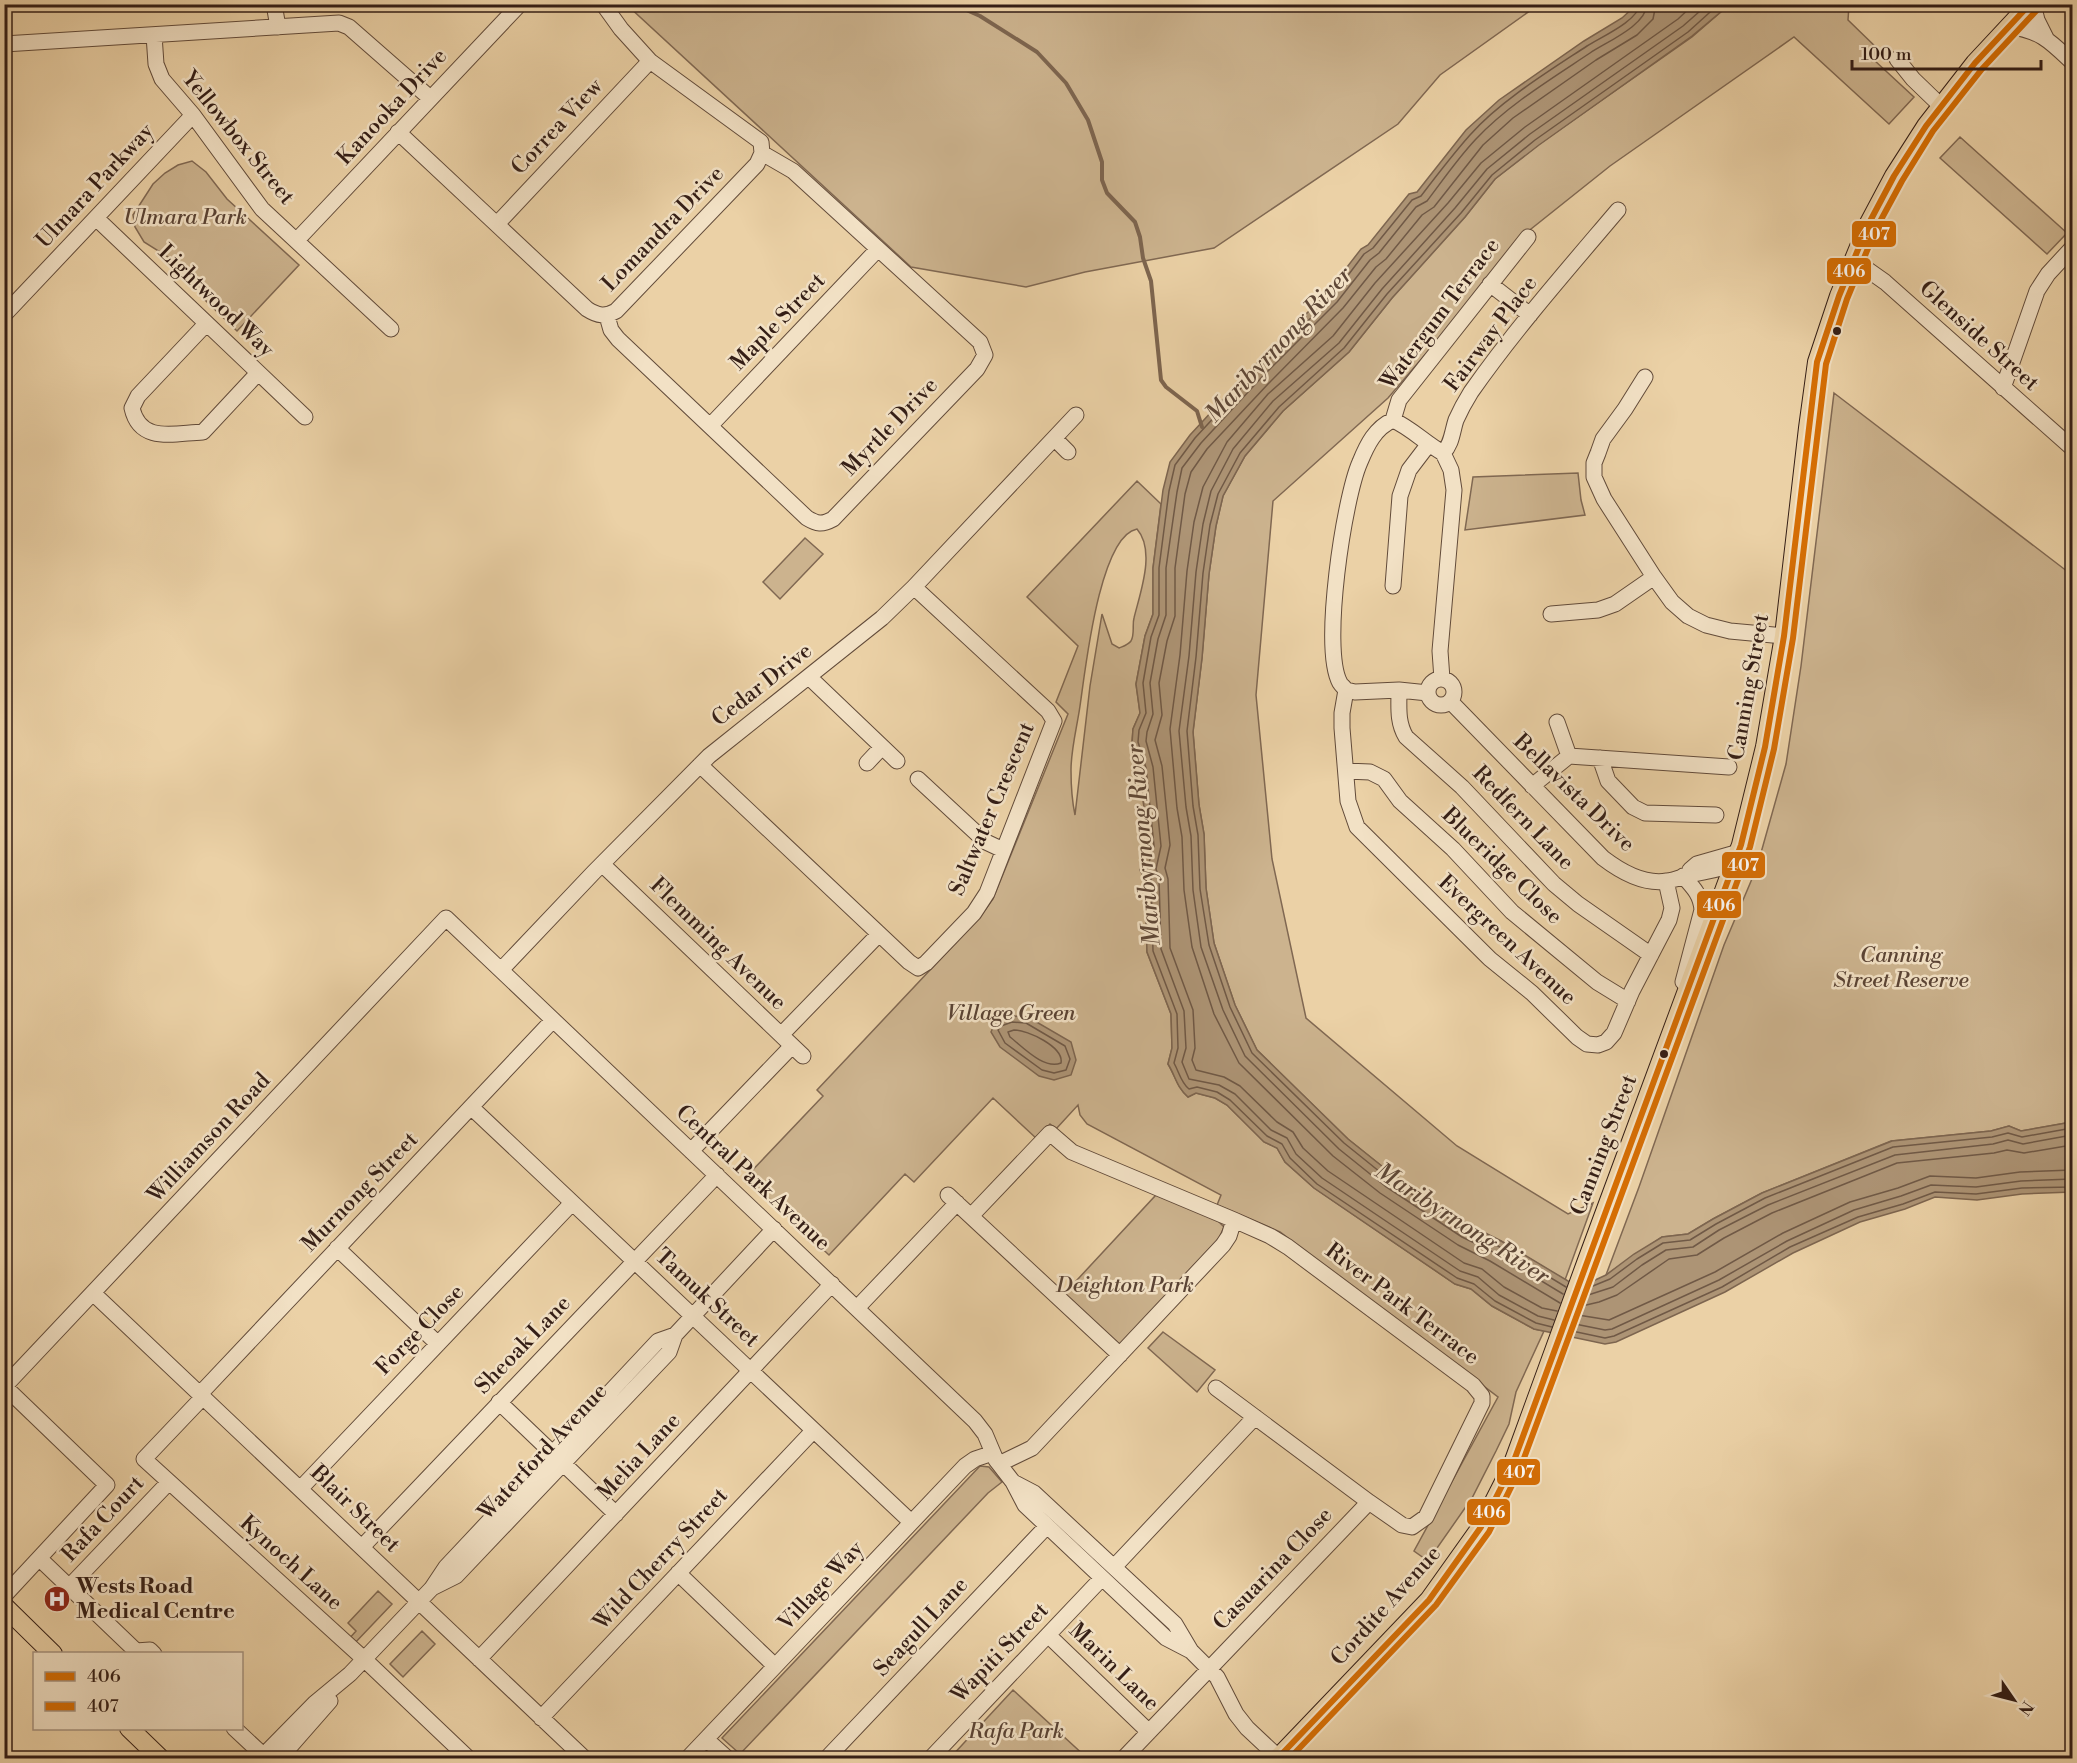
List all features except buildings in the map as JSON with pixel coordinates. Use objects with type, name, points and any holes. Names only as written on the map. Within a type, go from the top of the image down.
[{"type":"main road","name":"Canning Street","points":[[1536,1404],[1737,858],[1765,747],[1784,636],[1817,362],[1851,266],[1868,225],[1894,176],[1941,106],[1975,63],[2031,4]]},
{"type":"main road","name":"Cordite Avenue","points":[[1279,1758],[1429,1600],[1460,1559],[1481,1527],[1512,1466],[1536,1404]]},
{"type":"main road","points":[[4,1606],[52,1652]]},
{"type":"main road","points":[[131,1730],[160,1758]]},
{"type":"street","points":[[274,4],[278,27]]},
{"type":"street","name":"Kanooka Drive","points":[[297,240],[520,4]]},
{"type":"street","points":[[603,4],[621,29],[650,61],[700,99],[752,134],[761,142],[762,153]]},
{"type":"street","points":[[2031,4],[2046,38]]},
{"type":"street","points":[[4,44],[339,23],[349,27],[430,98]]},
{"type":"street","points":[[2010,26],[2032,30],[2046,38],[2073,62]]},
{"type":"street","name":"Yellowbox Street","points":[[154,35],[156,64],[162,78],[193,115],[262,208],[391,328]]},
{"type":"street","points":[[1897,59],[1912,79],[1941,106]]},
{"type":"street","name":"Correa View","points":[[497,224],[650,61]]},
{"type":"street","name":"Ulmara Parkway","points":[[4,315],[193,115]]},
{"type":"street","name":"Lomandra Drive","points":[[398,132],[587,309],[597,315],[607,316],[618,309],[749,173],[757,164],[762,153]]},
{"type":"street","name":"Myrtle Drive","points":[[607,316],[611,330],[618,339],[807,518],[816,523],[824,524],[833,519],[977,369],[985,355],[980,342],[793,171],[762,153]]},
{"type":"street","name":"Fairway Place","points":[[1443,453],[1453,434],[1455,421],[1470,394],[1530,315],[1618,210]]},
{"type":"street","name":"Lightwood Way","points":[[96,218],[305,417]]},
{"type":"street","name":"Watergum Terrace","points":[[1346,690],[1337,673],[1333,638],[1340,545],[1347,502],[1359,463],[1372,438],[1382,425],[1393,420],[1399,400],[1528,237]]},
{"type":"street","points":[[2003,388],[2037,291],[2048,274],[2073,248]]},
{"type":"street","name":"Maple Street","points":[[710,426],[878,249]]},
{"type":"street","name":"Glenside Street","points":[[1851,266],[1868,270],[1885,282],[2073,448]]},
{"type":"street","points":[[1490,284],[1530,315]]},
{"type":"street","points":[[206,324],[138,396],[132,408],[141,428],[153,434],[203,432],[258,373]]},
{"type":"street","points":[[1645,377],[1603,439],[1594,463],[1594,477],[1604,499],[1654,577],[1672,602],[1688,616],[1706,625],[1730,631],[1784,636]]},
{"type":"street","name":"Cedar Drive","points":[[501,970],[709,756],[882,618],[1076,415]]},
{"type":"street","name":"Watergum Terrace","points":[[1393,420],[1443,453]]},
{"type":"street","points":[[1054,439],[1068,452]]},
{"type":"street","points":[[1393,586],[1400,495],[1409,470],[1428,445]]},
{"type":"street","points":[[1442,679],[1440,651],[1454,490],[1451,470],[1443,453]]},
{"type":"street","points":[[1551,614],[1598,610],[1615,604],[1654,577]]},
{"type":"street","name":"Saltwater Crescent","points":[[700,765],[909,962],[918,968],[926,963],[974,913],[987,893],[1053,721],[1048,711],[914,587]]},
{"type":"street","points":[[809,677],[897,761]]},
{"type":"street","points":[[1442,679],[1449,682],[1454,689],[1450,700],[1443,705],[1435,704],[1428,693],[1431,683],[1442,679]]},
{"type":"street","points":[[1346,690],[1355,692],[1399,690],[1428,693]]},
{"type":"street","name":"Evergreen Avenue","points":[[1346,690],[1342,713],[1348,801],[1357,827],[1490,959],[1532,993],[1587,1044],[1598,1045],[1606,1042],[1614,1033],[1669,920],[1672,908],[1666,881]]},
{"type":"street","name":"Redfern Lane","points":[[1399,690],[1401,729],[1406,737],[1462,788],[1554,884],[1650,956]]},
{"type":"street","name":"Bellavista Drive","points":[[1450,700],[1603,858],[1620,871],[1654,881],[1666,881],[1683,876],[1697,864],[1737,858]]},
{"type":"street","points":[[1557,722],[1569,756]]},
{"type":"street","points":[[867,763],[882,747]]},
{"type":"street","points":[[1532,786],[1569,756],[1729,767]]},
{"type":"street","points":[[1600,758],[1608,781],[1633,807],[1645,813],[1716,815]]},
{"type":"street","name":"Blueridge Close","points":[[1346,771],[1370,772],[1384,779],[1400,801],[1453,849],[1504,905],[1597,982],[1628,1001]]},
{"type":"street","points":[[918,778],[986,842],[1003,850]]},
{"type":"street","name":"Flemming Avenue","points":[[602,864],[803,1056]]},
{"type":"street","points":[[1676,1023],[1684,974],[1702,910],[1697,892],[1683,876]]},
{"type":"street","name":"Central Park Avenue","points":[[446,918],[975,1421],[985,1434],[996,1458],[1013,1482],[1025,1505],[1166,1638],[1191,1651],[1209,1668],[1217,1677],[1236,1714],[1247,1728],[1279,1758]]},
{"type":"street","name":"Williamson Road","points":[[5,1387],[446,918]]},
{"type":"street","points":[[691,1151],[879,934]]},
{"type":"street","name":"Murnong Street","points":[[201,1396],[337,1248],[553,1020]]},
{"type":"street","name":"Tamuk Street","points":[[471,1107],[911,1522]]},
{"type":"street","name":"River Park Terrace","points":[[971,1216],[1050,1133],[1072,1152],[1270,1236],[1473,1384],[1482,1396],[1481,1406],[1422,1521],[1412,1527],[1402,1525],[1369,1502],[1216,1388]]},
{"type":"street","name":"Sheoak Lane","points":[[362,1546],[717,1175]]},
{"type":"street","points":[[857,1308],[952,1199],[1120,1355]]},
{"type":"street","name":"Forge Close","points":[[301,1488],[572,1203]]},
{"type":"street","name":"Village Way","points":[[687,1758],[965,1466],[975,1459],[996,1458],[1032,1448],[1223,1245],[1234,1220]]},
{"type":"street","name":"Waterford Avenue","points":[[262,1757],[315,1703],[350,1674],[418,1600],[432,1588],[446,1567],[558,1458],[658,1341],[675,1335],[774,1229]]},
{"type":"street","points":[[337,1248],[438,1344]]},
{"type":"street","name":"Melia Lane","points":[[479,1659],[832,1284]]},
{"type":"street","name":"Blair Street","points":[[93,1294],[301,1488],[584,1758]]},
{"type":"street","points":[[4,1596],[107,1485],[5,1387]]},
{"type":"street","name":"Kynoch Lane","points":[[201,1396],[144,1460],[364,1659],[468,1758]]},
{"type":"street","points":[[499,1402],[616,1514]]},
{"type":"street","points":[[1114,1567],[1256,1417]]},
{"type":"street","name":"Wild Cherry Street","points":[[541,1718],[813,1431]]},
{"type":"street","name":"Rafa Court","points":[[69,1587],[169,1482]]},
{"type":"street","name":"Central Park Avenue","points":[[1013,1482],[1034,1493],[1175,1624],[1191,1651]]},
{"type":"street","name":"Casuarina Close","points":[[1124,1758],[1369,1502]]},
{"type":"street","name":"Seagull Lane","points":[[827,1758],[1047,1526]]},
{"type":"street","points":[[40,1559],[136,1651],[150,1650],[153,1652]]},
{"type":"street","points":[[678,1573],[775,1666]]},
{"type":"street","name":"Wapiti Street","points":[[931,1758],[1102,1578]]},
{"type":"street","name":"Marin Lane","points":[[1048,1635],[1149,1732]]},
{"type":"street","name":"Waterford Avenue","points":[[280,1758],[340,1690],[350,1674]]},
{"type":"street","points":[[236,1730],[262,1757]]},
{"type":"street","points":[[706,1739],[727,1758]]},
{"type":"green space","points":[[627,5],[1538,5],[1440,75],[1398,124],[1214,248],[1085,272],[1026,287],[911,267]]},
{"type":"green space","points":[[1729,5],[1849,5],[1848,20],[1881,52],[1874,60],[1914,97],[1889,124],[1794,37],[1610,166],[1526,233],[1388,398],[1273,501],[1256,695],[1272,859],[1306,1018],[1457,1146],[1568,1214],[1593,1203],[1565,1280],[1501,1241],[1469,1225],[1393,1175],[1348,1139],[1257,1050],[1235,1005],[1214,943],[1206,888],[1204,834],[1199,805],[1193,732],[1209,574],[1223,496],[1245,456],[1283,411],[1349,352],[1392,298],[1465,217],[1495,179],[1538,145],[1692,37]]},
{"type":"green space","points":[[1960,137],[2067,233],[2047,254],[1940,158]]},
{"type":"green space","name":"Ulmara Park","points":[[192,161],[206,172],[227,199],[299,265],[237,331],[203,298],[192,272],[144,242],[135,227],[133,215],[153,184],[178,165]]},
{"type":"green space","name":"Canning Street Reserve","points":[[1834,393],[2072,575],[2072,1122],[2021,1131],[2009,1126],[1991,1131],[1891,1141],[1762,1193],[1688,1234],[1662,1237],[1606,1275],[1724,945],[1757,867],[1786,764],[1801,666]]},
{"type":"green space","points":[[1578,473],[1585,515],[1465,530],[1473,477]]},
{"type":"green space","name":"Village Green","points":[[1137,481],[1161,504],[1153,568],[1153,614],[1145,636],[1136,684],[1140,713],[1133,729],[1132,743],[1140,769],[1148,847],[1140,870],[1145,879],[1147,952],[1171,1014],[1172,1048],[1168,1064],[1188,1097],[1196,1093],[1215,1098],[1227,1105],[1264,1142],[1277,1148],[1285,1162],[1314,1188],[1455,1284],[1471,1289],[1492,1306],[1534,1329],[1544,1331],[1516,1392],[1509,1424],[1496,1451],[1472,1498],[1428,1561],[1414,1551],[1498,1397],[1280,1232],[1217,1205],[1221,1195],[1087,1124],[1080,1115],[1078,1105],[1056,1129],[1050,1124],[1037,1139],[993,1098],[914,1182],[905,1174],[829,1255],[746,1177],[823,1096],[817,1090],[980,917],[993,899],[1068,714],[1056,702],[1078,646],[1027,597]],"holes":[[[1137,529],[1143,538],[1145,572],[1130,642],[1119,648],[1112,644],[1102,614],[1090,686],[1075,815],[1071,787],[1072,754],[1096,608],[1113,555],[1124,537]]]},
{"type":"green space","points":[[805,538],[823,554],[780,599],[763,582]]},
{"type":"green space","name":"Deighton Park","points":[[1156,1195],[1216,1219],[1224,1227],[1219,1238],[1120,1347],[1064,1294]]},
{"type":"green space","points":[[1163,1332],[1215,1370],[1197,1392],[1148,1348]]},
{"type":"green space","points":[[980,1466],[989,1467],[1002,1482],[988,1493],[740,1754],[722,1738]]},
{"type":"green space","points":[[378,1591],[392,1604],[353,1645],[348,1640],[356,1631],[348,1623]]},
{"type":"green space","points":[[422,1631],[435,1644],[403,1677],[390,1664]]},
{"type":"green space","name":"Rafa Park","points":[[1013,1690],[1087,1758],[950,1758]]},
{"type":"water","name":"Maribyrnong River","points":[[1636,5],[1729,5],[1692,36],[1495,179],[1465,217],[1392,298],[1349,352],[1283,411],[1245,456],[1223,496],[1209,574],[1193,732],[1199,805],[1204,834],[1206,888],[1214,943],[1235,1005],[1257,1050],[1348,1139],[1393,1175],[1469,1225],[1501,1241],[1568,1281],[1580,1284],[1606,1275],[1662,1237],[1688,1234],[1762,1193],[1892,1141],[1991,1131],[2009,1126],[2021,1131],[2072,1122],[2072,1192],[2022,1194],[1977,1200],[1935,1197],[1905,1209],[1860,1222],[1793,1253],[1725,1292],[1616,1342],[1605,1344],[1534,1329],[1492,1306],[1471,1289],[1455,1284],[1314,1188],[1285,1162],[1277,1148],[1264,1142],[1227,1105],[1215,1098],[1196,1093],[1188,1097],[1184,1093],[1168,1064],[1172,1048],[1171,1014],[1147,952],[1145,880],[1140,870],[1148,847],[1140,769],[1132,743],[1133,729],[1140,713],[1136,684],[1145,636],[1153,614],[1153,568],[1163,490],[1170,462],[1190,435],[1252,368],[1327,293],[1361,249],[1368,245],[1409,194],[1417,192],[1466,130],[1499,100],[1584,41],[1622,18]]},
{"type":"water","points":[[1012,1016],[1028,1017],[1071,1042],[1076,1060],[1071,1075],[1054,1080],[1039,1076],[1000,1047],[991,1032],[996,1021]]},
{"type":"waterway","name":"Maribyrnong River","points":[[953,4],[980,16],[1037,52],[1066,83],[1088,120],[1102,162],[1102,180],[1107,193],[1135,222],[1140,237],[1143,258],[1151,281],[1161,380],[1166,387],[1197,411],[1202,427]]},
{"type":"transit line","name":"406","points":[[1278,1758],[1429,1600],[1481,1527],[1512,1466],[1741,845],[1765,747],[1784,636],[1817,362],[1839,296],[1868,225],[1894,176],[1926,126],[1975,63],[2030,4]]},
{"type":"transit line","name":"407","points":[[1290,1758],[1436,1605],[1489,1532],[1520,1469],[1750,847],[1774,749],[1793,638],[1826,364],[1847,299],[1876,229],[1933,131],[1982,69],[2037,10]]},
{"type":"place","name":"Wests Road Medical Centre","points":[[57,1599]]}]
